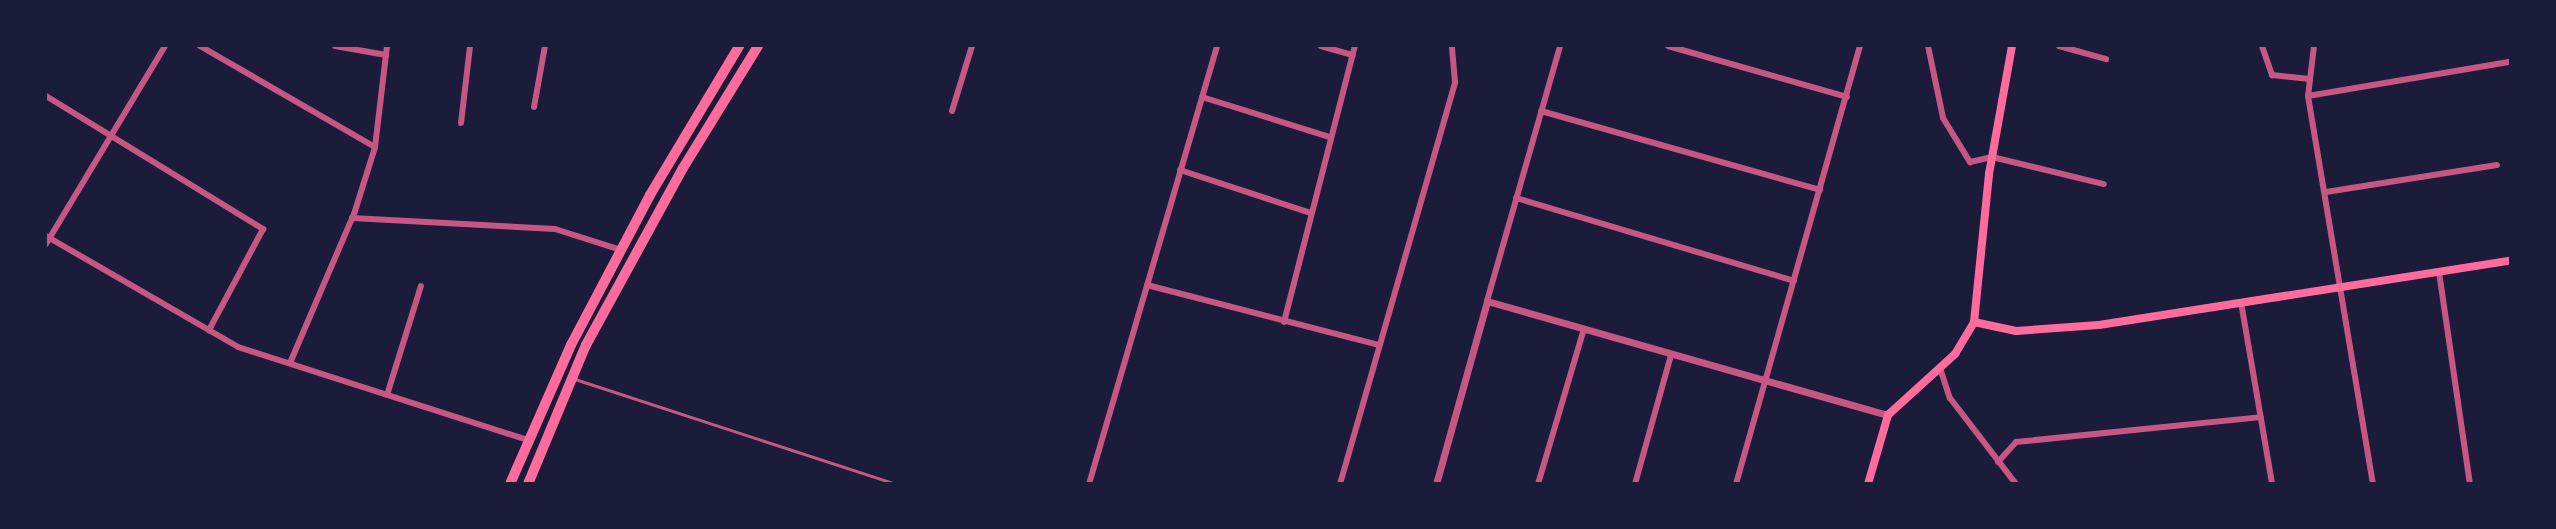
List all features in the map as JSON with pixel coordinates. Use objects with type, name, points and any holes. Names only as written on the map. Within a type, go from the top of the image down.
[{"type":"main road","points":[[510,484],[527,440],[621,250],[739,46]]},
{"type":"main road","points":[[528,484],[572,377],[683,168],[758,46]]},
{"type":"main road","points":[[1868,484],[1888,415],[1940,368],[1974,322],[1992,157],[2012,46]]},
{"type":"main road","points":[[1974,322],[2016,331],[2099,325],[2511,261]]},
{"type":"street","points":[[165,46],[47,239],[238,347],[527,440]]},
{"type":"street","points":[[200,46],[375,147]]},
{"type":"street","points":[[335,46],[386,55]]},
{"type":"street","points":[[290,363],[352,218],[375,147],[387,46]]},
{"type":"street","points":[[461,122],[470,46]]},
{"type":"street","points":[[534,107],[545,46]]},
{"type":"street","points":[[952,111],[972,46]]},
{"type":"street","points":[[1089,484],[1217,46]]},
{"type":"street","points":[[1321,46],[1353,55]]},
{"type":"street","points":[[1284,322],[1355,46]]},
{"type":"street","points":[[1340,484],[1455,82],[1452,46]]},
{"type":"street","points":[[1436,484],[1560,46]]},
{"type":"street","points":[[1668,46],[1847,97]]},
{"type":"street","points":[[1736,484],[1860,46]]},
{"type":"street","points":[[1928,46],[1935,88],[1951,135],[1970,162],[1992,157],[2104,184]]},
{"type":"street","points":[[2059,46],[2106,59]]},
{"type":"street","points":[[2262,46],[2272,75],[2310,79]]},
{"type":"street","points":[[2314,46],[2308,96],[2343,287],[2373,484]]},
{"type":"street","points":[[2308,96],[2511,62]]},
{"type":"street","points":[[46,96],[263,229],[209,330]]},
{"type":"street","points":[[1202,97],[1330,137]]},
{"type":"street","points":[[1541,111],[1820,190]]},
{"type":"street","points":[[2326,192],[2497,165]]},
{"type":"street","points":[[1180,170],[1311,213]]},
{"type":"street","points":[[1516,198],[1794,281]]},
{"type":"street","points":[[352,218],[555,229],[621,250]]},
{"type":"street","points":[[2439,272],[2470,484]]},
{"type":"street","points":[[1147,285],[1379,345]]},
{"type":"street","points":[[387,394],[421,286]]},
{"type":"street","points":[[1487,301],[1765,383],[1888,415]]},
{"type":"street","points":[[2241,302],[2272,484]]},
{"type":"street","points":[[1538,484],[1584,329]]},
{"type":"street","points":[[1635,484],[1671,355]]},
{"type":"street","points":[[1940,368],[1950,398],[2016,484]]},
{"type":"street","points":[[1998,461],[2016,442],[2260,417]]},
{"type":"lane","points":[[572,377],[896,484]]}]
